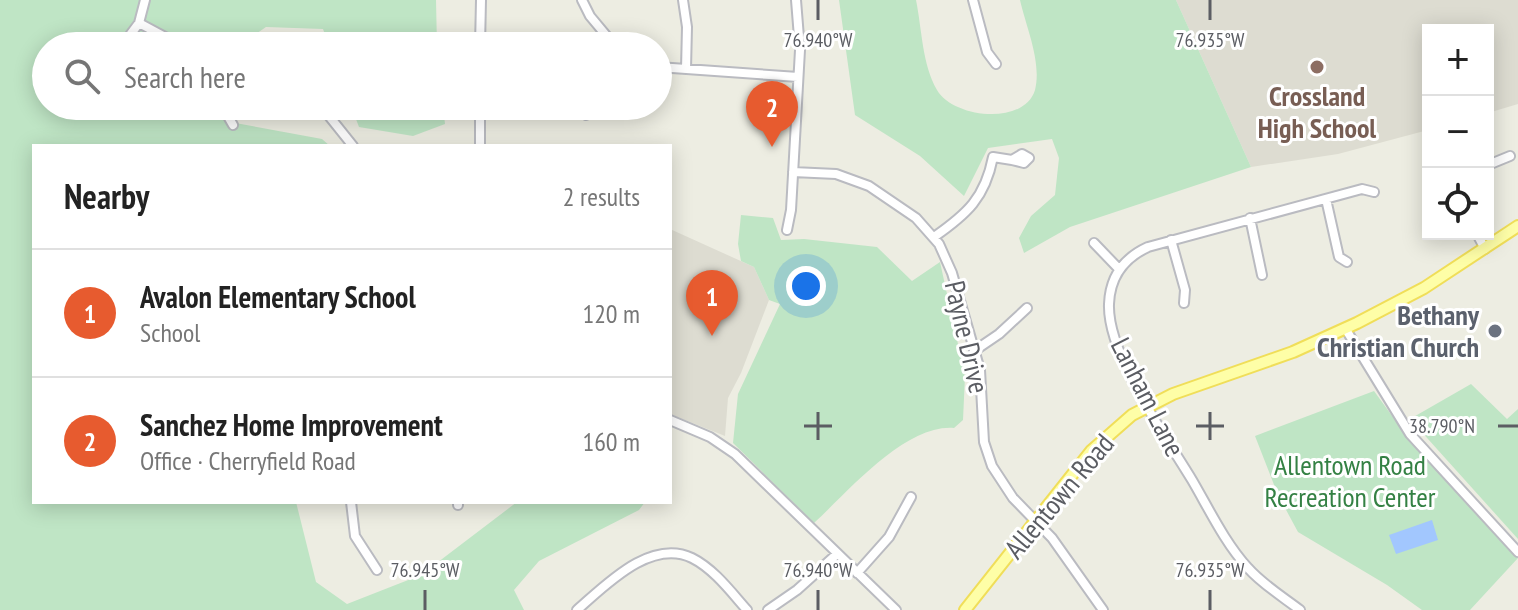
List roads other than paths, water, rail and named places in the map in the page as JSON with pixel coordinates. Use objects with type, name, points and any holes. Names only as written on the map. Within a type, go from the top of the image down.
[{"type":"main road","name":"Allentown Road","points":[[965,610],[1098,443],[1147,406],[1278,357],[1345,328],[1424,288],[1518,226]]},
{"type":"street","points":[[132,32],[139,23],[145,0]]},
{"type":"street","points":[[480,32],[481,0]]},
{"type":"street","points":[[582,0],[603,32]]},
{"type":"street","points":[[683,0],[687,27],[686,69]]},
{"type":"street","points":[[787,230],[800,27],[796,0]]},
{"type":"street","points":[[973,0],[987,52],[996,64]]},
{"type":"street","points":[[139,23],[156,32]]},
{"type":"street","points":[[672,68],[798,77]]},
{"type":"street","points":[[230,120],[233,125]]},
{"type":"street","points":[[332,120],[351,144]]},
{"type":"street","points":[[480,120],[480,144]]},
{"type":"street","points":[[934,237],[974,205],[985,185],[993,157],[1012,160],[1026,155],[1029,158],[1024,163],[1035,167]]},
{"type":"street","points":[[1494,163],[1510,156]]},
{"type":"street","name":"Payne Drive","points":[[793,172],[836,174],[869,186],[906,211],[934,237],[947,258],[980,370],[983,433],[989,457],[1005,486],[1036,519],[1103,610]]},
{"type":"street","points":[[1094,243],[1119,269],[1138,252],[1171,240],[1362,189],[1374,192]]},
{"type":"street","points":[[1326,199],[1339,257],[1347,262]]},
{"type":"street","points":[[1250,218],[1262,275]]},
{"type":"street","points":[[1171,240],[1184,283],[1184,303]]},
{"type":"street","points":[[1480,240],[1485,249]]},
{"type":"street","name":"Lanham Lane","points":[[1119,269],[1110,295],[1111,319],[1122,354],[1147,406],[1245,564],[1300,610]]},
{"type":"street","points":[[974,351],[999,334],[1027,308]]},
{"type":"street","points":[[1345,328],[1404,426],[1518,552]]},
{"type":"street","points":[[672,421],[710,437],[735,454],[896,610]]},
{"type":"street","points":[[857,573],[889,537],[911,497]]},
{"type":"street","points":[[351,504],[355,536],[377,570]]},
{"type":"street","points":[[577,610],[641,562],[669,554],[689,557],[706,567],[747,610]]},
{"type":"street","points":[[768,610],[797,590],[837,554]]},
{"type":"water","points":[[1432,520],[1438,540],[1396,554],[1389,535]]},
{"type":"place","name":"Crossland High School","points":[[1317,67]]},
{"type":"place","name":"Sanchez Home Improvement","points":[[772,147]]},
{"type":"place","name":"Bethany Christian Church","points":[[1495,331]]},
{"type":"place","name":"Avalon Elementary School","points":[[712,336]]},
{"type":"park label","name":"Allentown Road Recreation Center","points":[[1350,481]]}]
